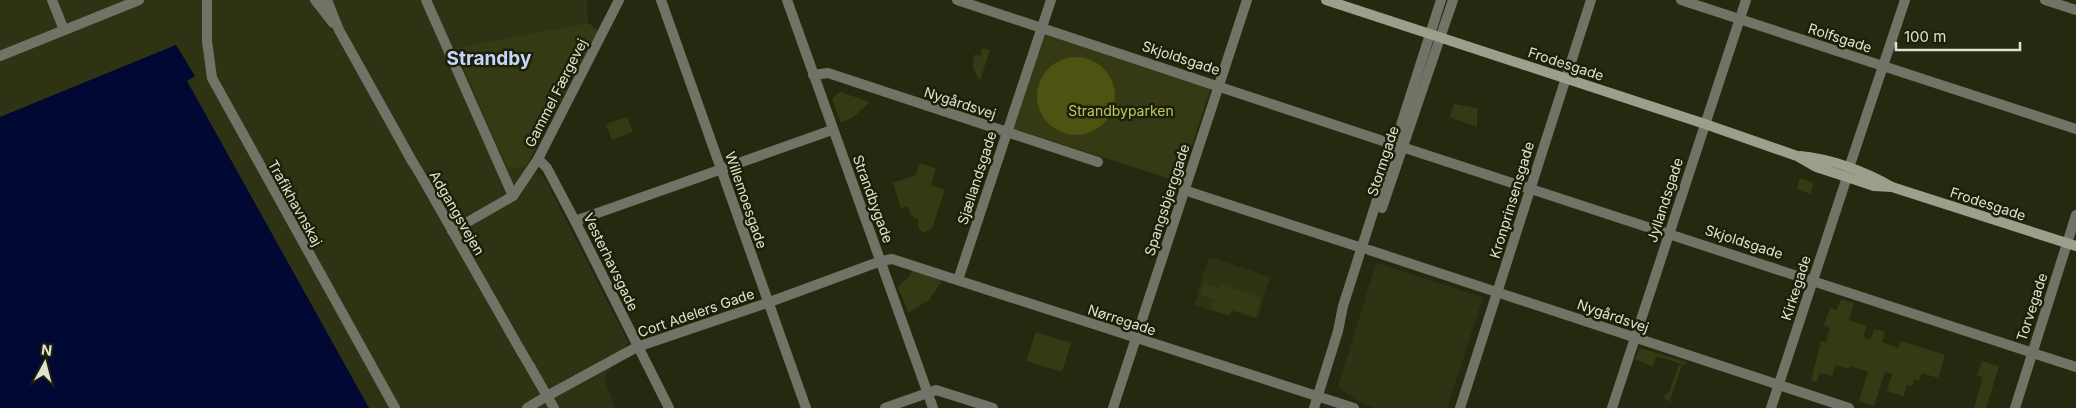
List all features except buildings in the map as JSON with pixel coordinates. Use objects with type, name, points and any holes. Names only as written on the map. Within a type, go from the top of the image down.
[{"type":"main road","name":"Frodesgade","points":[[1326,0],[1705,124],[1797,156],[1816,166],[1848,173],[1874,186],[1892,187],[2071,245]]},
{"type":"street","points":[[52,0],[64,30]]},
{"type":"street","points":[[0,56],[139,0]]},
{"type":"street","name":"Trafikhavnskaj","points":[[207,0],[207,41],[212,78],[395,408]]},
{"type":"street","name":"Adgangsvejen","points":[[315,0],[339,30]]},
{"type":"street","name":"Adgangsvejen","points":[[327,0],[339,30],[422,179],[554,408]]},
{"type":"street","points":[[426,0],[513,196],[452,231]]},
{"type":"street","name":"Gammel Færgevej","points":[[513,196],[538,159],[619,0]]},
{"type":"street","name":"Willemoesgade","points":[[661,0],[767,303],[806,408]]},
{"type":"street","name":"Strandbygade","points":[[787,0],[933,408]]},
{"type":"street","name":"Skjoldsgade","points":[[957,0],[2076,367]]},
{"type":"street","name":"Sjællandsgade","points":[[958,280],[1050,0]]},
{"type":"street","name":"Spangsbjerggade","points":[[1113,408],[1247,0]]},
{"type":"street","name":"Stormgade","points":[[1436,36],[1441,0]]},
{"type":"street","name":"Stormgade","points":[[1314,408],[1338,331],[1343,306],[1365,249],[1436,36],[1453,0]]},
{"type":"street","name":"Kronprinsensgade","points":[[1460,408],[1591,0]]},
{"type":"street","name":"Rolfsgade","points":[[1681,0],[2076,129]]},
{"type":"street","name":"Jyllandsgade","points":[[1612,408],[1746,0]]},
{"type":"street","name":"Kirkegade","points":[[1771,408],[1905,0]]},
{"type":"street","points":[[2045,0],[2076,10]]},
{"type":"street","name":"Nygårdsvej","points":[[813,75],[828,74],[1098,162]]},
{"type":"street","points":[[575,221],[832,130]]},
{"type":"street","name":"Vesterhavsgade","points":[[538,159],[547,168],[575,221],[669,408]]},
{"type":"street","name":"Nygårdsvej","points":[[1184,190],[1849,408]]},
{"type":"street","name":"Torvegade","points":[[2014,408],[2071,245],[2076,215]]},
{"type":"street","name":"Nørregade","points":[[881,261],[892,259],[907,262],[1135,339],[1354,408]]},
{"type":"street","name":"Cort Adelers Gade","points":[[527,408],[637,347],[767,303],[881,261]]},
{"type":"street","points":[[885,408],[927,392],[943,392],[993,408]]},
{"type":"shaded area","points":[[0,0],[587,0],[588,23],[456,48],[520,168],[527,165],[545,179],[628,342],[604,378],[615,408],[369,408],[186,81],[195,76],[176,45],[0,117]]},
{"type":"shaded area","points":[[1209,257],[1270,277],[1257,319],[1232,311],[1230,316],[1194,305]]},
{"type":"shaded area","points":[[1376,263],[1483,297],[1447,408],[1377,408],[1361,403],[1338,387]]},
{"type":"green space","points":[[588,23],[598,30],[527,165],[520,168],[507,167],[455,48]]},
{"type":"green space","name":"Strandbyparken","points":[[1044,33],[1211,87],[1180,182],[1012,128]]},
{"type":"green space","points":[[982,48],[990,50],[980,80],[974,71],[973,62],[975,54],[980,56]]},
{"type":"green space","points":[[1076,57],[1091,60],[1104,68],[1112,81],[1115,96],[1112,111],[1104,124],[1091,132],[1076,135],[1061,132],[1048,124],[1040,111],[1037,96],[1040,81],[1048,68],[1061,60]]},
{"type":"green space","points":[[840,92],[870,102],[853,117],[841,123],[832,99]]},
{"type":"green space","points":[[1454,104],[1477,108],[1477,127],[1450,117]]},
{"type":"green space","points":[[627,117],[633,132],[612,140],[606,124]]},
{"type":"green space","points":[[920,163],[936,169],[931,185],[945,190],[932,228],[923,233],[918,227],[919,220],[911,215],[908,206],[901,208],[893,183],[916,175]]},
{"type":"green space","points":[[1800,178],[1814,183],[1810,194],[1797,189]]},
{"type":"green space","points":[[913,268],[943,279],[929,300],[908,313],[898,287],[910,276]]},
{"type":"green space","points":[[1204,283],[1219,288],[1220,284],[1261,298],[1255,317],[1231,309],[1229,315],[1211,309],[1214,299],[1200,294]]},
{"type":"green space","points":[[1841,299],[1854,303],[1849,320],[1867,326],[1863,337],[1870,340],[1874,329],[1885,332],[1882,342],[1898,348],[1901,341],[1945,355],[1938,378],[1922,373],[1919,380],[1914,379],[1912,386],[1907,385],[1904,396],[1887,391],[1892,374],[1885,372],[1874,406],[1859,401],[1868,372],[1850,366],[1849,369],[1836,365],[1832,376],[1820,373],[1817,382],[1811,380],[1821,341],[1826,342],[1830,328],[1824,325],[1830,308],[1837,310]]},
{"type":"green space","points":[[1036,332],[1071,343],[1062,372],[1026,361]]},
{"type":"green space","points":[[1640,348],[1686,362],[1685,365],[1656,356],[1653,367],[1635,359]]},
{"type":"green space","points":[[1982,361],[1999,366],[1986,408],[1974,408],[1983,377],[1977,375]]},
{"type":"green space","points":[[1679,365],[1682,365],[1670,400],[1675,403],[1664,399],[1665,395],[1669,392]]},
{"type":"water","points":[[176,45],[195,76],[187,81],[369,408],[0,408],[0,117]]},
{"type":"district","name":"Strandby","points":[[489,58]]}]
